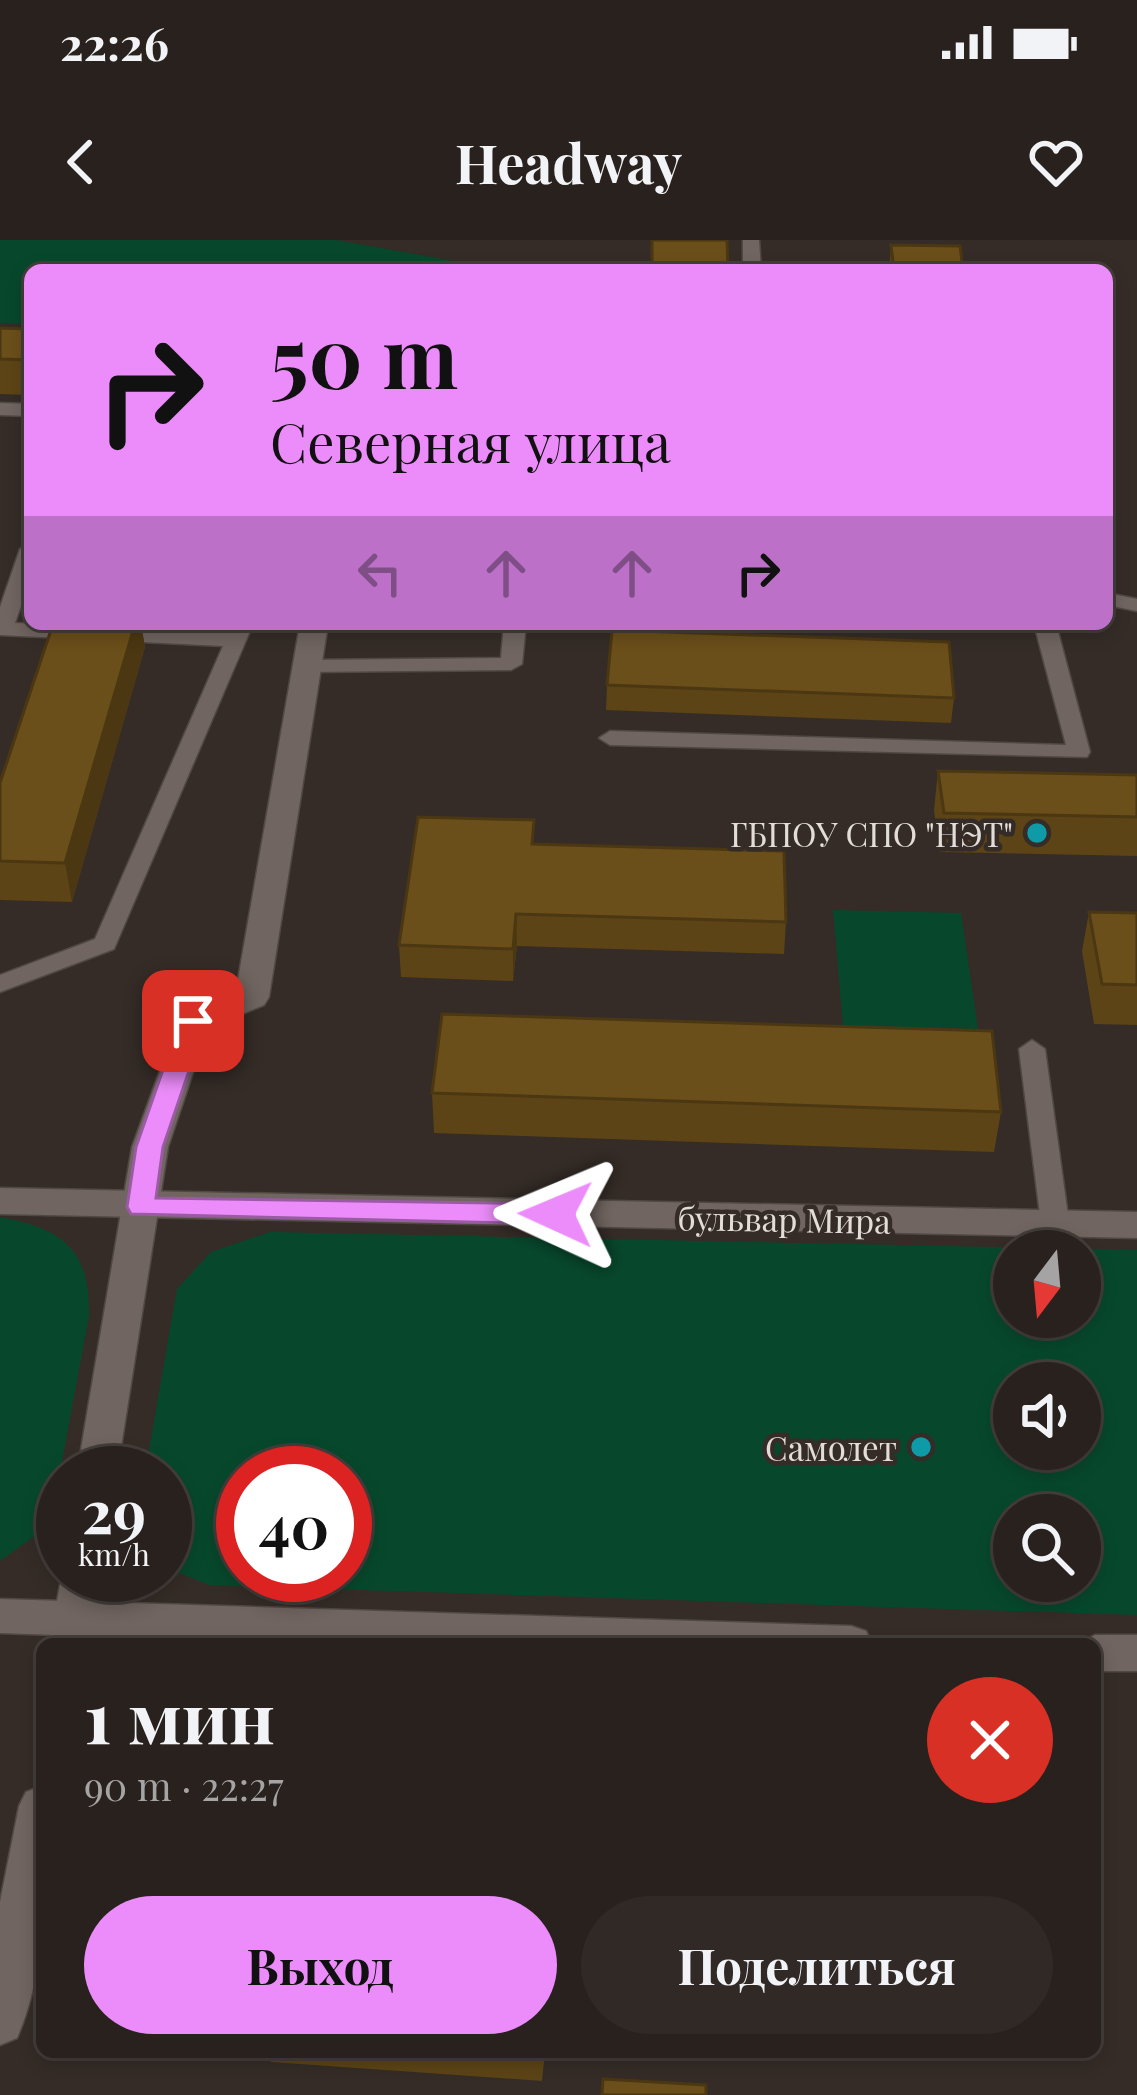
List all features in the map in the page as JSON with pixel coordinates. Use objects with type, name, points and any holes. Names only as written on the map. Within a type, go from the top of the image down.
[{"type":"street","points":[[101,1446],[150,1147],[193,1021],[252,997],[313,630]]},
{"type":"street","name":"бульвар Мира","points":[[0,1202],[1137,1225]]},
{"type":"street","points":[[0,1616],[72,1631],[483,1638]]},
{"type":"street","points":[[1101,1653],[1137,1653]]},
{"type":"street","points":[[0,2022],[36,1836]]},
{"type":"lane","points":[[2,629],[24,566]]},
{"type":"lane","points":[[0,984],[105,944],[239,632],[81,630]]},
{"type":"lane","points":[[307,666],[511,664],[514,630]]},
{"type":"lane","points":[[610,738],[1079,752],[1047,630]]},
{"type":"lane","points":[[1032,1049],[1055,1223]]},
{"type":"green space","points":[[0,240],[336,240],[470,264],[24,264],[24,324],[0,323]]},
{"type":"green space","points":[[833,910],[961,913],[978,1029],[843,1026]]},
{"type":"green space","points":[[0,1217],[41,1228],[68,1246],[84,1274],[89,1316],[65,1446],[36,1446],[36,1535],[0,1561]]},
{"type":"green space","points":[[270,1232],[993,1247],[993,1338],[1101,1338],[1101,1249],[1137,1250],[1137,1615],[372,1590],[372,1446],[216,1446],[216,1585],[209,1585],[192,1578],[192,1446],[150,1446],[177,1289],[211,1252]]},
{"type":"building","points":[[652,240],[727,240],[728,264],[652,264]]},
{"type":"building","points":[[891,245],[960,246],[962,264],[893,264]]},
{"type":"building","points":[[0,328],[24,329],[24,360],[0,359]]},
{"type":"building","points":[[51,630],[133,630],[65,863],[0,861],[0,783]]},
{"type":"building","points":[[612,630],[949,642],[954,698],[607,685]]},
{"type":"building","points":[[938,771],[1137,775],[1137,817],[944,813]]},
{"type":"building","points":[[418,817],[534,820],[532,844],[784,851],[786,922],[516,914],[513,949],[399,945]]},
{"type":"building","points":[[1089,912],[1137,913],[1137,985],[1102,984]]},
{"type":"building","points":[[442,1014],[992,1031],[1001,1112],[432,1093]]},
{"type":"building","points":[[603,2079],[706,2085],[706,2095],[602,2095]]},
{"type":"place","name":"ГБПОУ СПО \"НЭТ\"","points":[[1037,833]]},
{"type":"place","name":"Самолет","points":[[921,1447]]},
{"type":"route","points":[[193,1021],[150,1147],[140,1207],[556,1214]]}]
